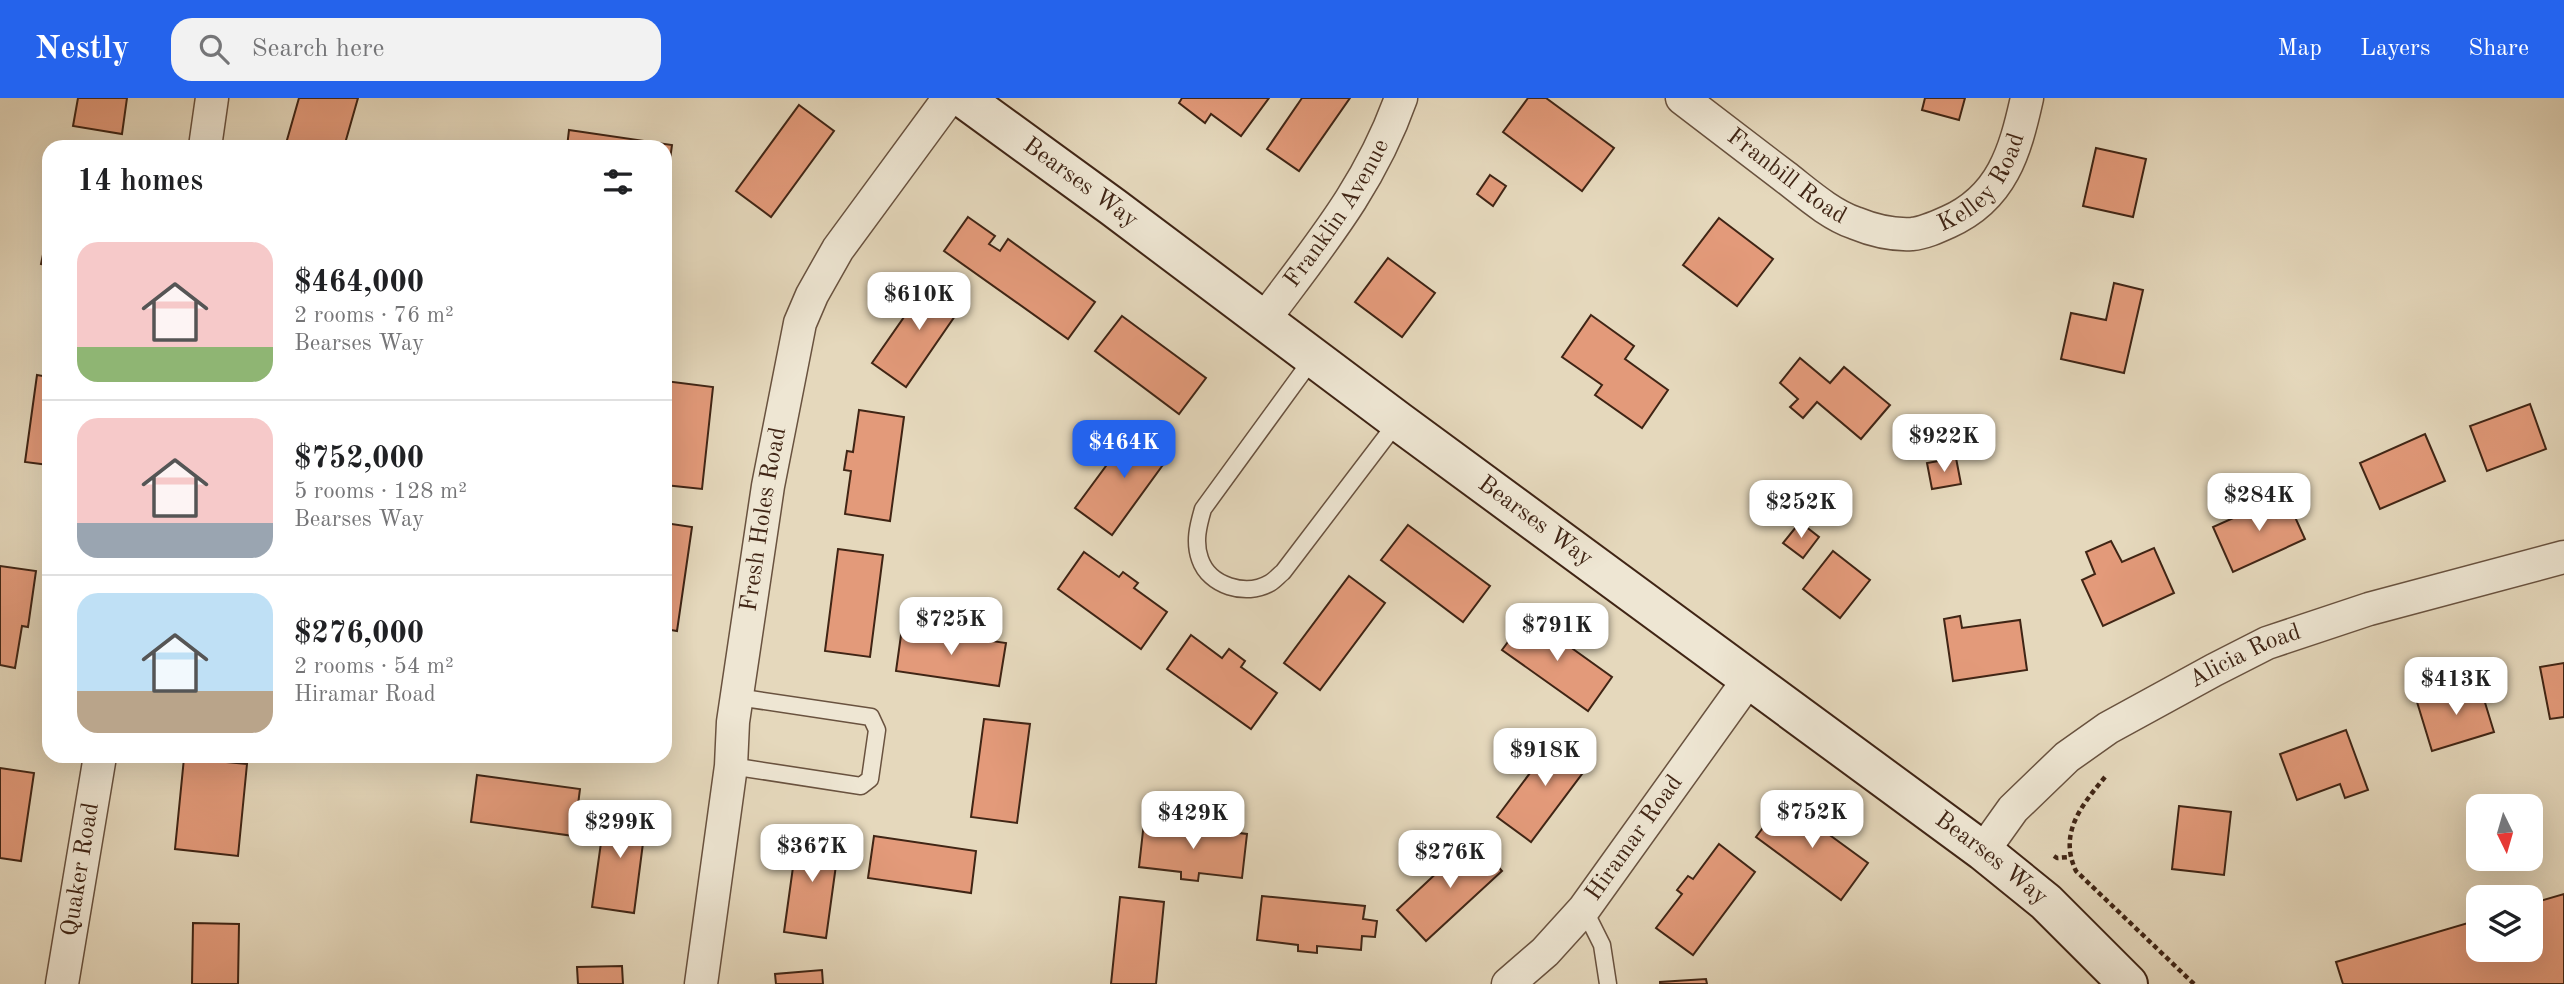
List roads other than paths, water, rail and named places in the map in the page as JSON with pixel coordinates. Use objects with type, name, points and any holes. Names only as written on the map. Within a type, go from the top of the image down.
[{"type":"main road","name":"Bearses Way","points":[[963,98],[1983,851],[2046,902],[2128,984]]},
{"type":"street","points":[[206,140],[212,98]]},
{"type":"street","name":"Fresh Holes Road","points":[[701,984],[731,766],[737,697],[768,486],[800,323],[812,295],[838,249],[949,98]]},
{"type":"street","name":"Franklin Avenue","points":[[1263,321],[1357,192],[1379,155],[1401,98]]},
{"type":"street","name":"Franbill Road","points":[[1682,98],[1817,201],[1853,223],[1902,233]]},
{"type":"street","name":"Kelley Road","points":[[1902,233],[1914,234],[1934,229],[1961,216],[1983,199],[2002,177],[2019,134],[2026,98]]},
{"type":"street","name":"Alicia Road","points":[[1983,851],[2013,809],[2067,757],[2108,728],[2267,643],[2369,609],[2564,557]]},
{"type":"street","name":"Hiramar Road","points":[[1508,984],[1545,952],[1584,909],[1749,679]]},
{"type":"street","name":"Quaker Road","points":[[62,984],[99,763]]},
{"type":"lane","points":[[1313,358],[1203,509],[1198,526],[1200,561],[1223,585],[1254,588],[1270,583],[1283,572],[1398,421]]},
{"type":"lane","points":[[731,766],[861,786],[870,779],[877,730],[871,717],[737,697]]},
{"type":"lane","points":[[1584,909],[1602,945],[1608,984]]}]
